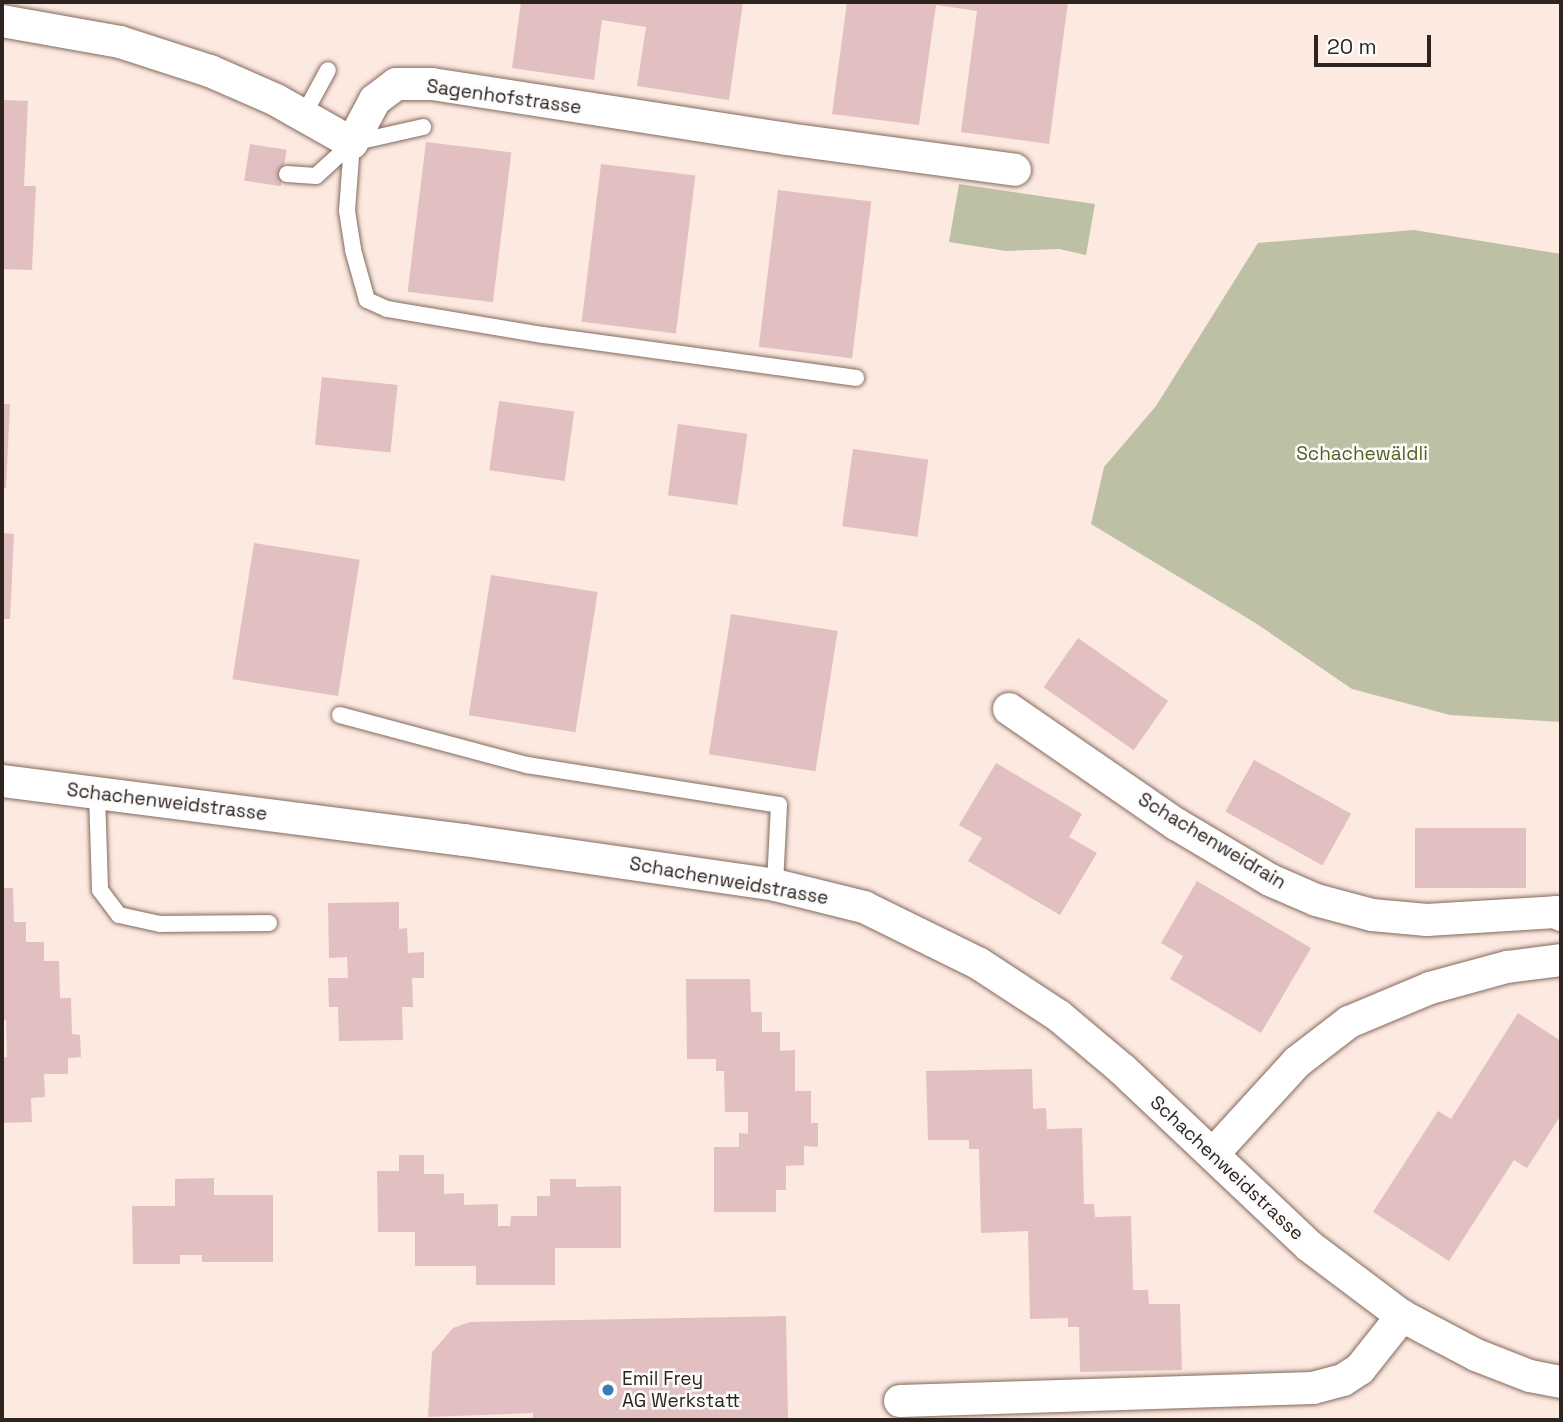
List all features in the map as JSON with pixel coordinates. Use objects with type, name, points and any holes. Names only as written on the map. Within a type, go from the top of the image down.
[{"type":"street","points":[[2,21],[120,42],[210,71],[352,143]]},
{"type":"street","name":"Sagenhofstrasse","points":[[352,143],[375,100],[396,84],[432,84],[774,137],[1014,170]]},
{"type":"street","name":"Schachenweidrain","points":[[1009,709],[1177,824],[1270,880],[1316,900],[1372,915],[1427,919],[1556,912],[1561,915]]},
{"type":"street","name":"Schachenweidstrasse","points":[[2,781],[464,840],[775,885],[864,907],[978,963],[1059,1016],[1122,1069],[1309,1246],[1402,1316],[1476,1355],[1530,1376],[1561,1382]]},
{"type":"street","points":[[1213,1154],[1297,1062],[1349,1022],[1430,988],[1507,967],[1561,960]]},
{"type":"street","points":[[900,1401],[1313,1388],[1343,1380],[1360,1369],[1402,1316]]},
{"type":"lane","points":[[303,116],[328,70]]},
{"type":"lane","points":[[287,174],[320,174],[352,143],[423,127]]},
{"type":"lane","points":[[352,143],[347,211],[353,250],[367,300],[387,309],[543,335],[856,378]]},
{"type":"lane","points":[[340,715],[527,765],[779,805],[775,885]]},
{"type":"lane","points":[[97,793],[100,890],[119,915],[160,924],[269,923]]},
{"type":"green space","points":[[959,184],[1095,204],[1086,255],[1059,249],[1006,251],[949,242]]},
{"type":"green space","name":"Schachewäldli","points":[[1414,230],[1561,254],[1561,722],[1450,715],[1352,689],[1257,624],[1091,524],[1104,467],[1156,406],[1258,243]]},
{"type":"building","points":[[521,2],[743,2],[729,100],[637,86],[646,27],[602,20],[594,80],[512,68]]},
{"type":"building","points":[[847,2],[1068,2],[1049,144],[961,132],[977,11],[936,5],[919,125],[832,114]]},
{"type":"building","points":[[2,100],[28,101],[24,186],[36,186],[32,270],[2,269]]},
{"type":"building","points":[[426,142],[511,152],[493,302],[408,292]]},
{"type":"building","points":[[250,144],[287,150],[281,186],[244,181]]},
{"type":"building","points":[[601,164],[695,176],[676,333],[582,322]]},
{"type":"building","points":[[778,190],[871,201],[852,358],[759,347]]},
{"type":"building","points":[[322,377],[398,385],[390,453],[315,445]]},
{"type":"building","points":[[499,401],[574,412],[565,481],[489,470]]},
{"type":"building","points":[[2,404],[10,404],[6,488],[2,488]]},
{"type":"building","points":[[678,424],[747,434],[737,505],[668,495]]},
{"type":"building","points":[[853,449],[928,460],[917,537],[842,526]]},
{"type":"building","points":[[2,533],[14,534],[10,619],[2,619]]},
{"type":"building","points":[[254,543],[360,560],[338,696],[232,679]]},
{"type":"building","points":[[491,575],[598,592],[575,732],[469,715]]},
{"type":"building","points":[[731,614],[838,631],[815,771],[709,754]]},
{"type":"building","points":[[1078,638],[1168,701],[1134,750],[1044,687]]},
{"type":"building","points":[[1254,760],[1351,814],[1322,865],[1225,812]]},
{"type":"building","points":[[996,763],[1082,814],[1069,837],[1097,853],[1060,915],[968,861],[982,838],[959,825]]},
{"type":"building","points":[[1415,828],[1526,828],[1526,888],[1415,888]]},
{"type":"building","points":[[1197,881],[1311,948],[1261,1033],[1170,979],[1183,956],[1161,943]]},
{"type":"building","points":[[2,888],[13,888],[14,922],[26,922],[26,942],[44,942],[44,961],[59,961],[60,998],[71,998],[72,1034],[80,1035],[81,1057],[68,1058],[68,1074],[44,1074],[45,1097],[31,1098],[32,1122],[2,1123],[2,1057],[7,1057],[6,1020],[2,1020]]},
{"type":"building","points":[[399,902],[399,929],[407,928],[408,953],[424,952],[424,978],[412,978],[413,1007],[402,1007],[403,1040],[339,1041],[338,1007],[329,1007],[328,978],[348,978],[347,957],[329,958],[328,903]]},
{"type":"building","points":[[686,979],[750,979],[751,1012],[762,1012],[762,1032],[780,1032],[780,1051],[795,1050],[795,1091],[811,1091],[811,1123],[818,1123],[818,1147],[804,1146],[804,1165],[786,1166],[786,1190],[776,1190],[776,1212],[714,1212],[714,1147],[739,1147],[739,1133],[748,1134],[748,1112],[725,1112],[724,1071],[716,1071],[716,1059],[687,1059]]},
{"type":"building","points":[[1518,1013],[1561,1041],[1561,1115],[1527,1168],[1514,1160],[1449,1261],[1373,1212],[1438,1111],[1451,1119]]},
{"type":"building","points":[[1032,1069],[1033,1109],[1046,1108],[1047,1129],[1082,1128],[1084,1204],[1094,1204],[1095,1217],[1131,1216],[1133,1290],[1148,1290],[1149,1304],[1180,1304],[1182,1370],[1080,1372],[1079,1327],[1068,1327],[1068,1318],[1030,1319],[1028,1231],[981,1233],[979,1149],[969,1149],[969,1140],[928,1140],[926,1071]]},
{"type":"building","points":[[399,1155],[424,1155],[424,1174],[444,1174],[444,1194],[464,1193],[464,1205],[498,1204],[498,1226],[510,1226],[511,1216],[537,1216],[537,1196],[550,1196],[550,1179],[576,1179],[576,1187],[621,1186],[621,1248],[555,1248],[555,1285],[476,1285],[476,1266],[415,1266],[415,1232],[378,1232],[377,1171],[399,1171]]},
{"type":"building","points":[[214,1178],[214,1195],[273,1195],[273,1262],[202,1262],[202,1255],[180,1255],[180,1264],[133,1264],[132,1206],[175,1206],[175,1179]]},
{"type":"building","name":"Emil Frey AG Werkstatt","points":[[786,1316],[788,1420],[533,1420],[533,1413],[428,1417],[432,1352],[453,1328],[470,1322]]},
{"type":"place","name":"Emil Frey AG Werkstatt","points":[[608,1390]]}]
